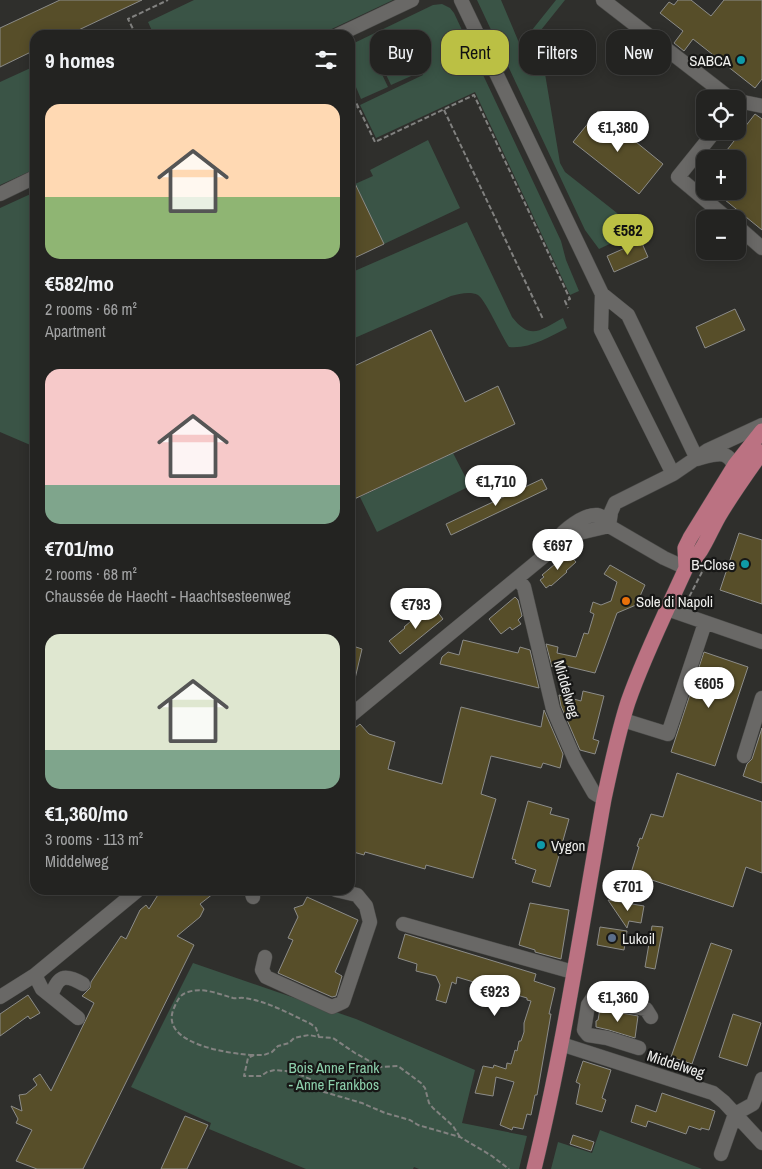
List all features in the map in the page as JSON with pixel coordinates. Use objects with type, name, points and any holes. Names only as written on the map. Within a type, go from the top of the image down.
[{"type":"main road","points":[[534,1169],[561,1044],[604,799],[623,720],[637,678],[674,612],[686,568],[685,548],[735,465],[762,431]]},
{"type":"main road","points":[[686,568],[697,558],[705,546],[738,485],[762,452]]},
{"type":"street","points":[[349,30],[412,0]]},
{"type":"street","points":[[461,0],[602,294],[628,315],[698,458]]},
{"type":"street","points":[[603,0],[722,90]]},
{"type":"street","points":[[746,103],[762,106]]},
{"type":"street","points":[[708,140],[678,177],[717,210]]},
{"type":"street","points":[[0,194],[30,179]]},
{"type":"street","points":[[746,234],[762,248]]},
{"type":"street","points":[[602,294],[601,330],[673,474]]},
{"type":"street","points":[[609,526],[611,512],[616,503],[673,474],[708,450],[762,425]]},
{"type":"street","points":[[698,458],[718,453],[725,454],[735,465],[738,485]]},
{"type":"street","points":[[355,712],[518,579],[549,552],[560,535],[580,520],[597,515],[603,517],[609,526],[664,558],[686,568]]},
{"type":"street","name":"Middelweg","points":[[518,579],[524,587],[554,709],[575,760],[594,793],[604,799]]},
{"type":"street","points":[[674,612],[762,642]]},
{"type":"street","points":[[623,720],[668,734],[705,623]]},
{"type":"street","points":[[744,756],[762,698]]},
{"type":"street","points":[[0,997],[35,975],[132,895]]},
{"type":"street","points":[[265,957],[262,970],[266,977],[332,1007],[342,1002],[370,922],[366,906],[355,895]]},
{"type":"street","points":[[403,924],[573,972]]},
{"type":"street","points":[[35,975],[42,989],[78,1018]]},
{"type":"street","points":[[51,996],[55,984],[64,978],[70,977],[83,984]]},
{"type":"street","points":[[639,1048],[607,1038],[588,1035],[584,1030],[588,1005],[592,999],[646,1009],[651,1017]]},
{"type":"street","name":"Middelweg","points":[[561,1044],[709,1092],[721,1098],[762,1143]]},
{"type":"street","points":[[720,1154],[735,1114],[753,1104],[762,1079]]},
{"type":"path","points":[[134,30],[128,19],[168,0]]},
{"type":"path","points":[[355,101],[375,142],[474,95],[570,299],[565,301],[568,308]]},
{"type":"path","points":[[444,110],[543,319]]},
{"type":"path","points":[[674,612],[689,598]]},
{"type":"path","points":[[319,1037],[316,1028],[311,1024],[278,1008],[242,997],[235,998],[202,990],[188,992],[178,999],[171,1015],[174,1029],[183,1038],[238,1055],[264,1055],[272,1052],[278,1046],[289,1043],[294,1038],[309,1035],[319,1037],[333,1038],[380,1067],[398,1066],[412,1076],[425,1088],[429,1103],[453,1126],[460,1137]]},
{"type":"path","points":[[254,1055],[248,1058],[244,1076],[254,1078],[267,1072],[286,1070],[312,1080],[324,1092],[410,1120],[418,1126],[460,1137],[492,1156],[509,1169]]},
{"type":"green space","points":[[194,0],[393,0],[330,30],[152,30],[148,22]]},
{"type":"green space","points":[[477,0],[501,0],[519,43],[519,75],[545,75],[560,163],[565,172],[617,213],[624,222],[625,232],[618,240],[599,249],[585,230],[509,68],[509,30],[491,30]]},
{"type":"green space","points":[[556,0],[565,0],[541,30],[532,30]]},
{"type":"green space","points":[[442,4],[450,8],[454,13],[462,30],[441,30],[441,75],[483,75],[561,241],[566,260],[579,291],[570,295],[475,92],[376,138],[360,105],[423,75],[431,75],[431,30],[381,30],[433,5]]},
{"type":"green space","points":[[370,35],[370,75],[382,75],[388,87],[361,99],[355,85],[355,43]]},
{"type":"green space","points":[[30,68],[30,171],[0,185],[0,82]]},
{"type":"green space","points":[[386,75],[414,75],[391,85]]},
{"type":"green space","points":[[428,140],[460,208],[384,244],[355,184],[373,176],[370,170]]},
{"type":"green space","points":[[30,194],[30,445],[0,432],[0,208]]},
{"type":"green space","points":[[467,222],[512,317],[530,331],[542,329],[563,318],[567,328],[532,344],[509,347],[481,298],[478,295],[468,293],[451,296],[355,338],[355,271]]},
{"type":"green space","points":[[453,453],[470,486],[377,532],[360,497]]},
{"type":"green space","name":"Bois Anne Frank - Anne Frankbos","points":[[193,963],[356,1019],[475,1070],[462,1123],[527,1136],[519,1169],[419,1169],[414,1167],[413,1169],[306,1169],[209,1129],[211,1123],[131,1087]]},
{"type":"green space","points":[[600,1130],[702,1169],[551,1169],[558,1142],[592,1153]]},
{"type":"building","points":[[60,0],[142,0],[79,30],[30,30],[30,52],[0,67],[0,28]]},
{"type":"building","name":"SABCA","points":[[678,0],[691,0],[711,16],[724,0],[762,0],[762,79],[755,88],[693,39],[684,51],[674,43],[683,31],[660,13],[669,2],[674,5]]},
{"type":"building","points":[[598,111],[663,164],[639,194],[573,142]]},
{"type":"building","points":[[755,114],[762,119],[762,230],[746,217],[746,210],[737,210],[725,200],[746,200],[746,150],[727,150],[735,140],[746,140],[746,126]]},
{"type":"building","points":[[355,183],[384,244],[355,258]]},
{"type":"building","points":[[641,241],[648,257],[614,272],[607,256]]},
{"type":"building","points":[[735,309],[745,330],[705,348],[696,327]]},
{"type":"building","points":[[431,330],[465,402],[498,386],[515,424],[355,499],[355,366]]},
{"type":"building","points":[[542,479],[547,489],[451,535],[446,524]]},
{"type":"building","name":"B-Close","points":[[739,533],[762,540],[762,604],[720,590]]},
{"type":"building","points":[[568,553],[576,562],[551,586],[546,588],[540,580],[544,577],[542,575]]},
{"type":"building","points":[[610,565],[645,585],[636,605],[617,613],[595,673],[553,663],[552,667],[546,644],[558,647],[557,653],[576,657],[584,633],[588,634],[594,614],[590,612],[593,602],[601,605],[611,601],[617,582],[604,574]]},
{"type":"building","points":[[515,597],[518,600],[522,616],[518,620],[521,624],[512,630],[510,627],[501,634],[489,619]]},
{"type":"building","points":[[433,606],[443,619],[400,654],[389,641],[424,610],[426,612]]},
{"type":"building","points":[[463,640],[518,653],[520,647],[530,650],[539,688],[440,664],[442,657],[448,652],[459,655]]},
{"type":"building","points":[[355,647],[362,649],[355,679]]},
{"type":"building","points":[[704,652],[748,667],[715,766],[671,752]]},
{"type":"building","points":[[583,691],[604,696],[593,739],[599,741],[595,754],[580,750],[561,706],[559,695],[581,701]]},
{"type":"building","points":[[461,707],[541,727],[544,710],[563,754],[560,768],[543,763],[541,768],[491,756],[481,794],[496,799],[473,878],[426,865],[425,869],[365,852],[364,855],[355,852],[355,728],[360,724],[369,734],[395,742],[388,769],[442,784]]},
{"type":"building","points":[[762,728],[762,783],[743,776],[747,764],[752,759]]},
{"type":"building","points":[[677,773],[762,802],[762,873],[746,867],[733,907],[631,873],[639,847],[637,846],[640,838],[642,839],[651,814],[663,817]]},
{"type":"building","name":"Vygon","points":[[528,801],[552,808],[550,814],[569,819],[562,844],[569,846],[567,854],[560,852],[550,887],[532,882],[536,870],[515,863],[516,860],[512,859]]},
{"type":"building","points":[[158,895],[212,895],[200,904],[204,909],[200,917],[177,936],[194,945],[83,1169],[37,1169],[16,1161],[32,1130],[16,1123],[18,1119],[11,1106],[22,1111],[19,1095],[26,1094],[37,1085],[33,1079],[40,1074],[51,1091],[94,1003],[82,996],[90,988],[91,982],[121,936],[126,939],[140,910],[146,905],[149,909]]},
{"type":"building","points":[[307,897],[358,920],[335,972],[342,976],[336,996],[332,997],[278,973],[293,940],[288,938],[298,917],[294,908],[303,905]]},
{"type":"building","points":[[608,900],[644,906],[641,923],[629,921],[627,928]]},
{"type":"building","points":[[530,903],[569,910],[561,959],[535,952],[535,950],[519,945]]},
{"type":"building","points":[[652,926],[663,927],[655,969],[645,967]]},
{"type":"building","points":[[600,927],[627,931],[624,950],[597,945]]},
{"type":"building","points":[[405,934],[536,974],[534,981],[555,988],[549,1014],[551,1014],[537,1095],[535,1095],[531,1115],[527,1114],[523,1129],[513,1127],[512,1130],[500,1125],[514,1082],[496,1077],[493,1096],[475,1093],[483,1066],[493,1068],[494,1065],[506,1069],[507,1063],[511,1064],[515,1050],[517,1051],[519,1041],[521,1041],[524,1032],[524,1023],[531,1001],[527,1000],[527,998],[457,977],[456,984],[452,982],[446,1003],[436,1000],[440,985],[436,976],[416,971],[417,964],[398,958]]},
{"type":"building","points":[[711,943],[732,950],[692,1064],[671,1057]]},
{"type":"building","points":[[28,995],[40,1013],[30,1019],[28,1016],[0,1036],[0,1014]]},
{"type":"building","points":[[600,1009],[638,1016],[635,1038],[596,1027]]},
{"type":"building","points":[[733,1014],[761,1023],[747,1066],[719,1057]]},
{"type":"building","points":[[583,1061],[611,1070],[602,1098],[606,1100],[602,1112],[576,1104],[580,1084],[576,1082]]},
{"type":"building","points":[[662,1093],[715,1111],[709,1130],[701,1128],[701,1130],[689,1126],[686,1134],[648,1121],[646,1127],[631,1122],[636,1105],[656,1112]]},
{"type":"building","points":[[185,1116],[208,1125],[187,1169],[161,1169]]},
{"type":"building","points":[[573,1135],[594,1142],[591,1151],[570,1144]]},
{"type":"place","name":"SABCA","points":[[741,60]]},
{"type":"place","name":"B-Close","points":[[745,564]]},
{"type":"place","name":"Sole di Napoli","points":[[626,601]]},
{"type":"place","name":"Vygon","points":[[541,845]]},
{"type":"place","name":"Lukoil","points":[[612,938]]}]
